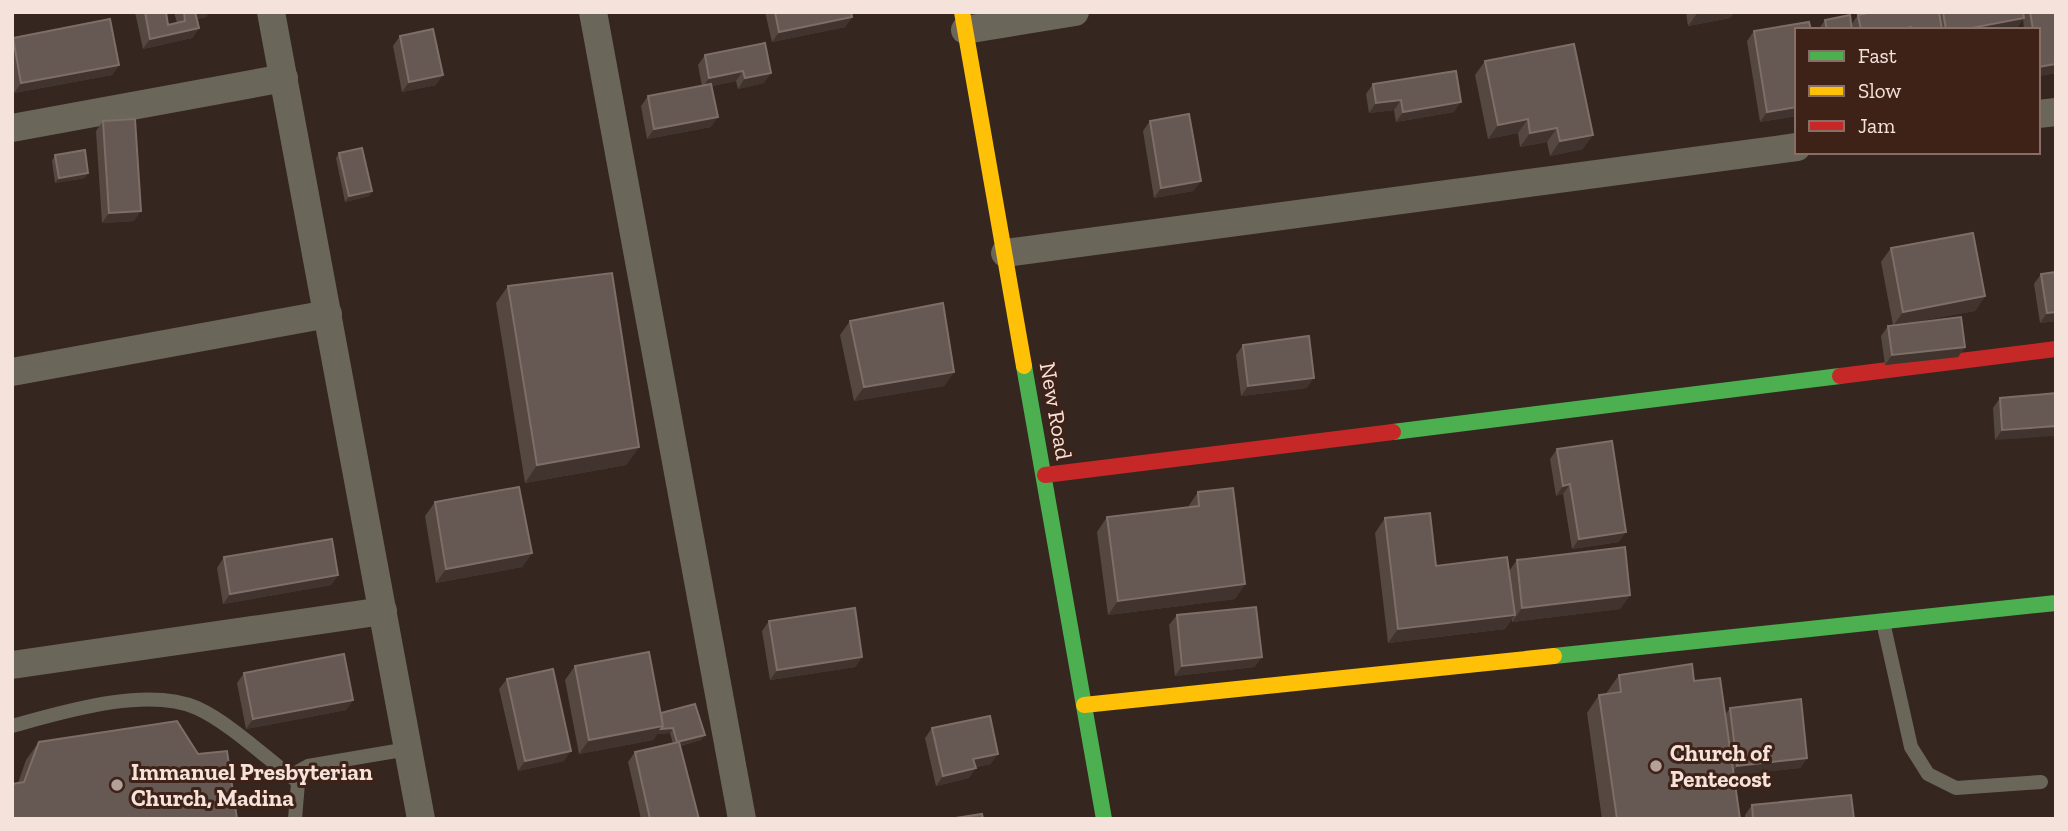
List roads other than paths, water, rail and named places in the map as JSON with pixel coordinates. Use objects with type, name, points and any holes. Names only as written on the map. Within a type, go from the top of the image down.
[{"type":"street","points":[[271,12],[421,819]]},
{"type":"street","points":[[593,12],[742,819]]},
{"type":"street","points":[[963,21],[1075,12]]},
{"type":"street","name":"New Road","points":[[963,21],[1104,819]]},
{"type":"street","points":[[12,128],[284,78]]},
{"type":"street","points":[[1006,253],[1795,147]]},
{"type":"street","points":[[12,372],[328,314]]},
{"type":"street","points":[[1045,475],[2056,349]]},
{"type":"street","points":[[1084,705],[2056,603]]},
{"type":"street","points":[[12,665],[383,611]]},
{"type":"lane","points":[[1883,621],[1911,747],[1928,774],[1956,788],[2041,782]]},
{"type":"lane","points":[[12,726],[150,699],[179,703],[198,709],[215,720],[297,781]]},
{"type":"lane","points":[[295,819],[299,771],[308,766],[408,749]]},
{"type":"place","name":"Church of Pentecost","points":[[1656,766]]},
{"type":"place","name":"Immanuel Presbyterian Church, Madina","points":[[117,785]]}]
